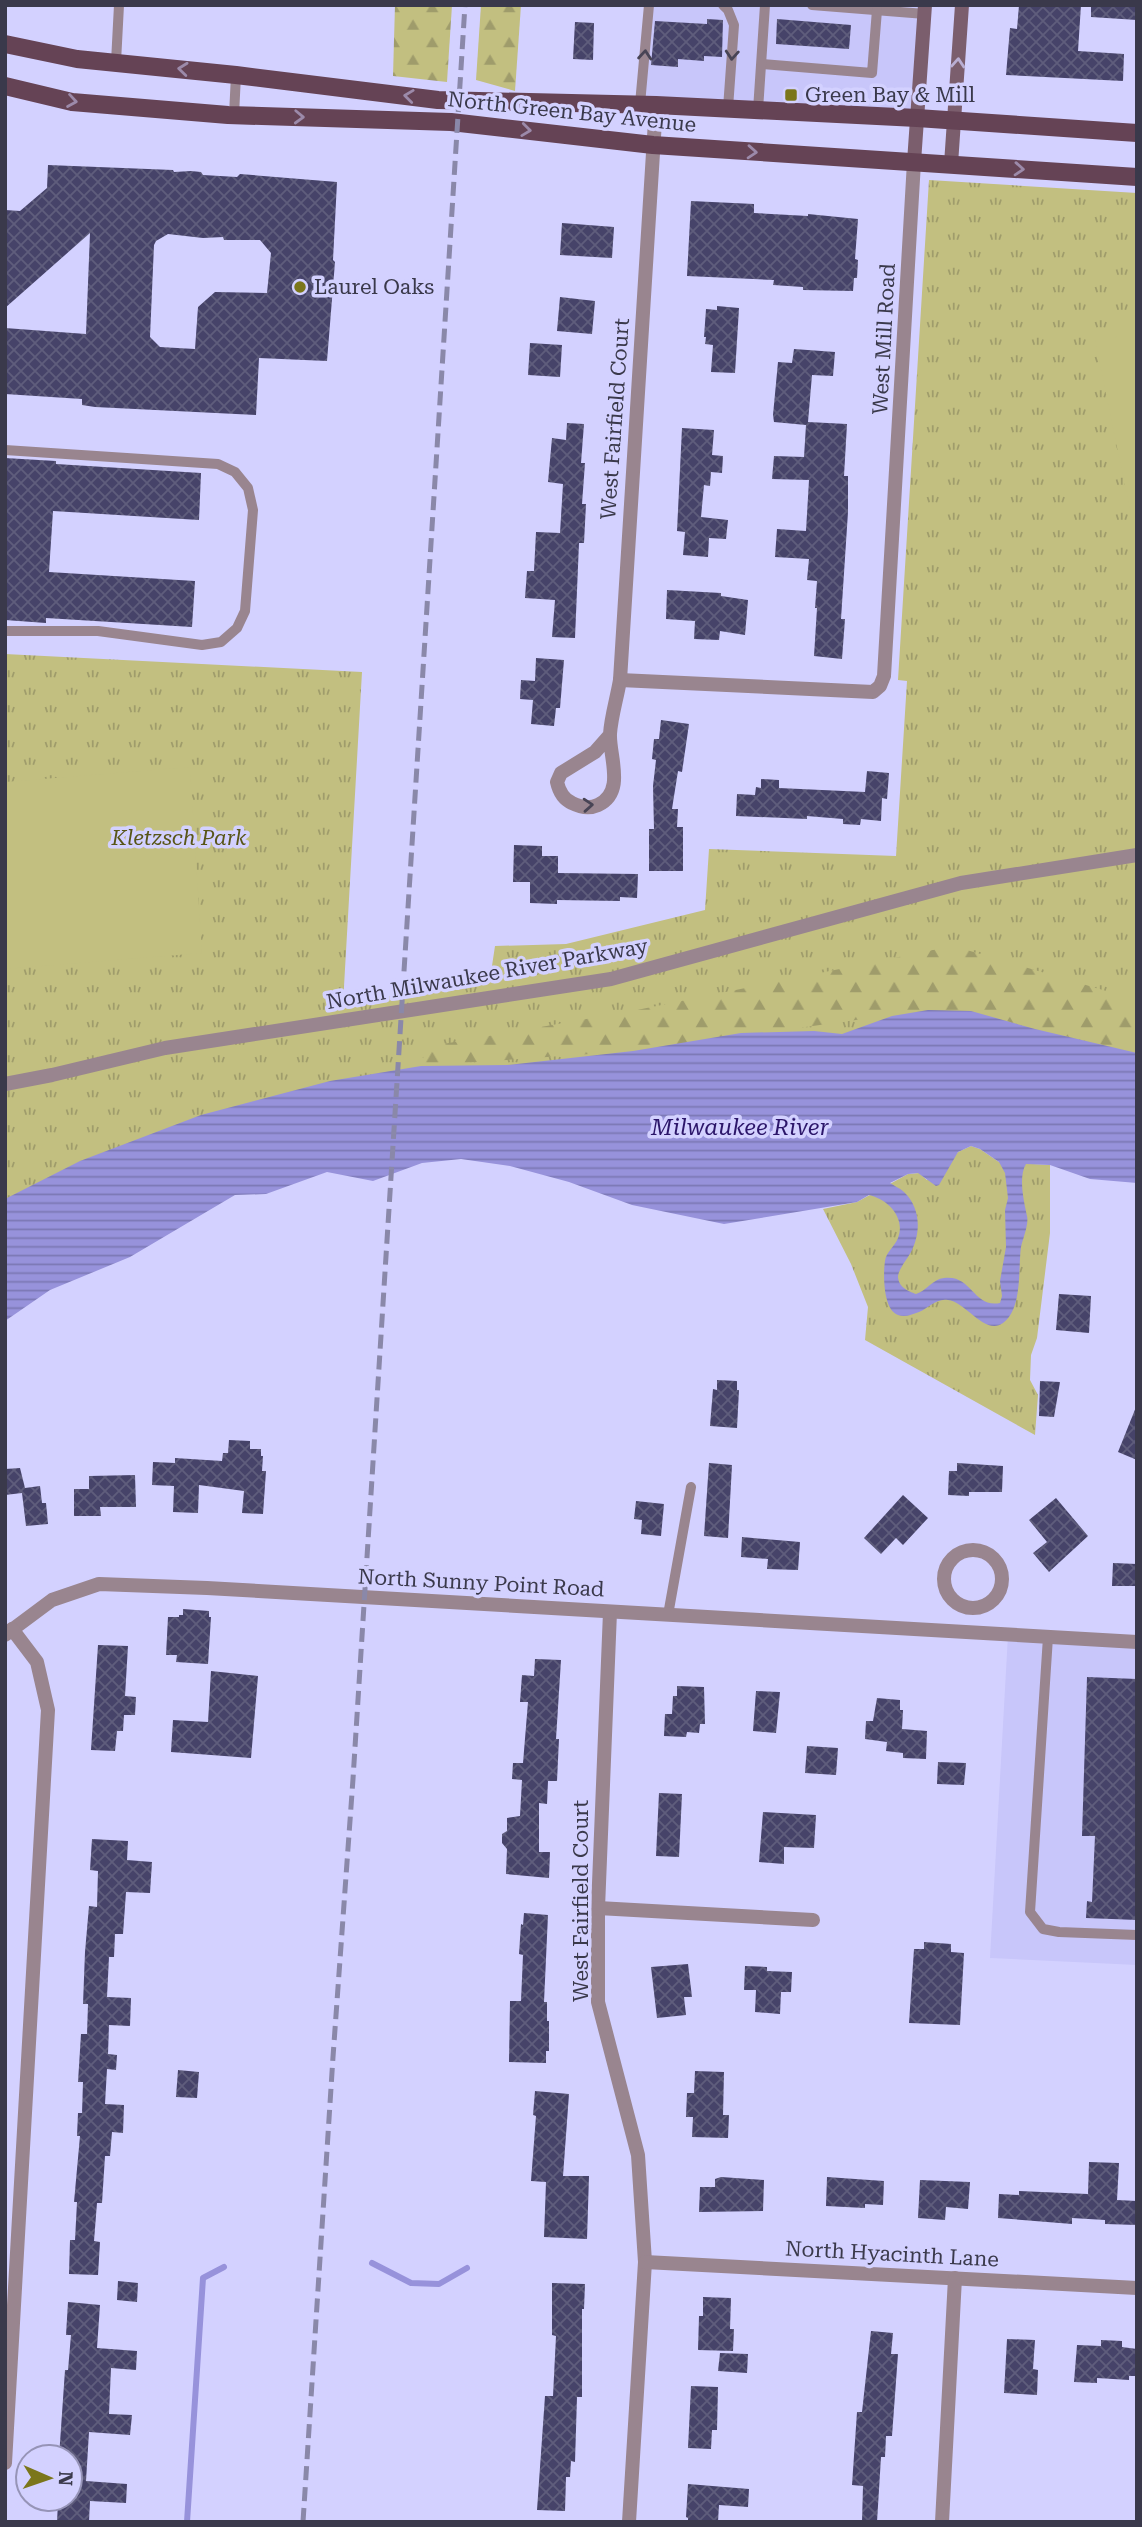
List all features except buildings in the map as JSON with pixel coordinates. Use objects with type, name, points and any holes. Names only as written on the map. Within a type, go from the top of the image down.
[{"type":"main road","points":[[951,164],[962,5]]},
{"type":"main road","name":"West Mill Road","points":[[914,162],[925,10]]},
{"type":"main road","name":"North Green Bay Avenue","points":[[5,44],[77,59],[438,100],[648,104],[1137,133]]},
{"type":"main road","name":"North Green Bay Avenue","points":[[5,86],[72,102],[234,115],[451,122],[653,145],[1137,177]]},
{"type":"street","name":"West Fairfield Court","points":[[610,735],[595,752],[561,773],[557,782],[566,801],[579,807],[592,807],[601,803],[609,795],[614,767],[610,735],[620,680],[653,145],[648,104]]},
{"type":"street","name":"West Mill Road","points":[[620,680],[873,692],[880,686],[884,676],[914,162]]},
{"type":"street","name":"North Milwaukee River Parkway","points":[[5,1084],[165,1048],[611,979],[961,883],[1137,855]]},
{"type":"street","points":[[981,1551],[998,1563],[1001,1584],[990,1602],[981,1607],[970,1608],[960,1605],[946,1590],[946,1568],[951,1559],[960,1553],[981,1551]]},
{"type":"street","name":"North Sunny Point Road","points":[[9,1632],[52,1600],[99,1584],[1137,1642]]},
{"type":"street","points":[[968,1633],[970,1608]]},
{"type":"street","name":"West Fairfield Court","points":[[610,1612],[598,1908],[598,2002],[638,2155],[645,2262],[629,2522]]},
{"type":"street","points":[[5,2463],[48,1710],[37,1661],[9,1632]]},
{"type":"street","points":[[598,1908],[813,1920]]},
{"type":"street","name":"North Hyacinth Lane","points":[[645,2262],[1137,2288]]},
{"type":"street","points":[[942,2522],[955,2278]]},
{"type":"lane","points":[[116,62],[120,5]]},
{"type":"lane","points":[[648,104],[649,5]]},
{"type":"lane","points":[[723,5],[734,25],[728,108]]},
{"type":"lane","points":[[758,110],[765,5]]},
{"type":"lane","points":[[813,5],[877,10],[925,10]]},
{"type":"lane","points":[[762,64],[872,73],[877,10]]},
{"type":"lane","points":[[234,115],[236,75]]},
{"type":"lane","points":[[5,450],[218,464],[235,472],[248,488],[253,510],[245,611],[237,628],[221,642],[202,645],[98,631],[5,631]]},
{"type":"lane","points":[[668,1615],[691,1487]]},
{"type":"lane","points":[[1048,1637],[1030,1912],[1043,1928],[1059,1932],[1137,1935]]},
{"type":"shaded area","points":[[648,5],[925,5],[917,118],[640,104]]},
{"type":"shaded area","points":[[1008,1635],[1137,1642],[1137,1965],[990,1958]]},
{"type":"green space","points":[[395,5],[452,5],[447,82],[393,76]]},
{"type":"green space","points":[[481,5],[521,5],[515,91],[476,80]]},
{"type":"green space","name":"Kletzsch Park","points":[[929,180],[1137,193],[1137,1117],[318,1132],[5,1268],[5,654],[362,672],[343,1004],[490,979],[495,946],[566,944],[705,910],[709,849],[896,856],[907,681],[898,680]]},
{"type":"green space","points":[[1137,333],[1137,512],[1131,515],[1095,341]]},
{"type":"green space","points":[[190,767],[202,953],[5,969],[5,782]]},
{"type":"green space","points":[[953,946],[1137,1000],[1137,1053],[971,1011],[928,1010],[633,1051],[421,1066],[426,1047],[632,1011]]},
{"type":"green space","points":[[971,1146],[999,1162],[1050,1165],[1050,1233],[1037,1338],[1031,1355],[1030,1380],[1038,1395],[1035,1435],[865,1340],[868,1307],[851,1264],[823,1209],[857,1202],[908,1174],[919,1173],[927,1180],[958,1152]]},
{"type":"water","name":"Milwaukee River","points":[[928,1010],[971,1011],[1137,1053],[1137,1183],[1090,1179],[1050,1165],[1026,1164],[1022,1182],[1027,1223],[1021,1247],[1017,1298],[1009,1317],[996,1326],[982,1322],[962,1306],[948,1300],[936,1302],[909,1315],[901,1316],[893,1312],[885,1291],[884,1267],[887,1255],[898,1238],[899,1223],[893,1210],[876,1197],[869,1195],[857,1202],[724,1224],[632,1205],[569,1182],[510,1166],[461,1159],[422,1163],[373,1181],[327,1172],[266,1194],[235,1195],[130,1257],[50,1290],[5,1321],[5,1199],[80,1161],[201,1115],[330,1081],[421,1066],[507,1065],[633,1051],[741,1033],[814,1031],[842,1034],[892,1016]],"holes":[[[971,1146],[999,1162],[1005,1173],[1008,1198],[1000,1303],[984,1301],[967,1285],[953,1278],[940,1279],[916,1294],[902,1286],[898,1276],[917,1237],[918,1221],[910,1198],[890,1183],[908,1174],[918,1173],[936,1186],[939,1185],[958,1152]]]},
{"type":"waterway","points":[[372,2263],[411,2283],[439,2284],[467,2268]]},
{"type":"waterway","points":[[187,2522],[203,2278],[224,2267]]},
{"type":"railway","points":[[303,2522],[353,1779],[465,5]]},
{"type":"place","name":"Green Bay & Mill","points":[[791,95]]},
{"type":"place","name":"Laurel Oaks","points":[[300,287]]}]
